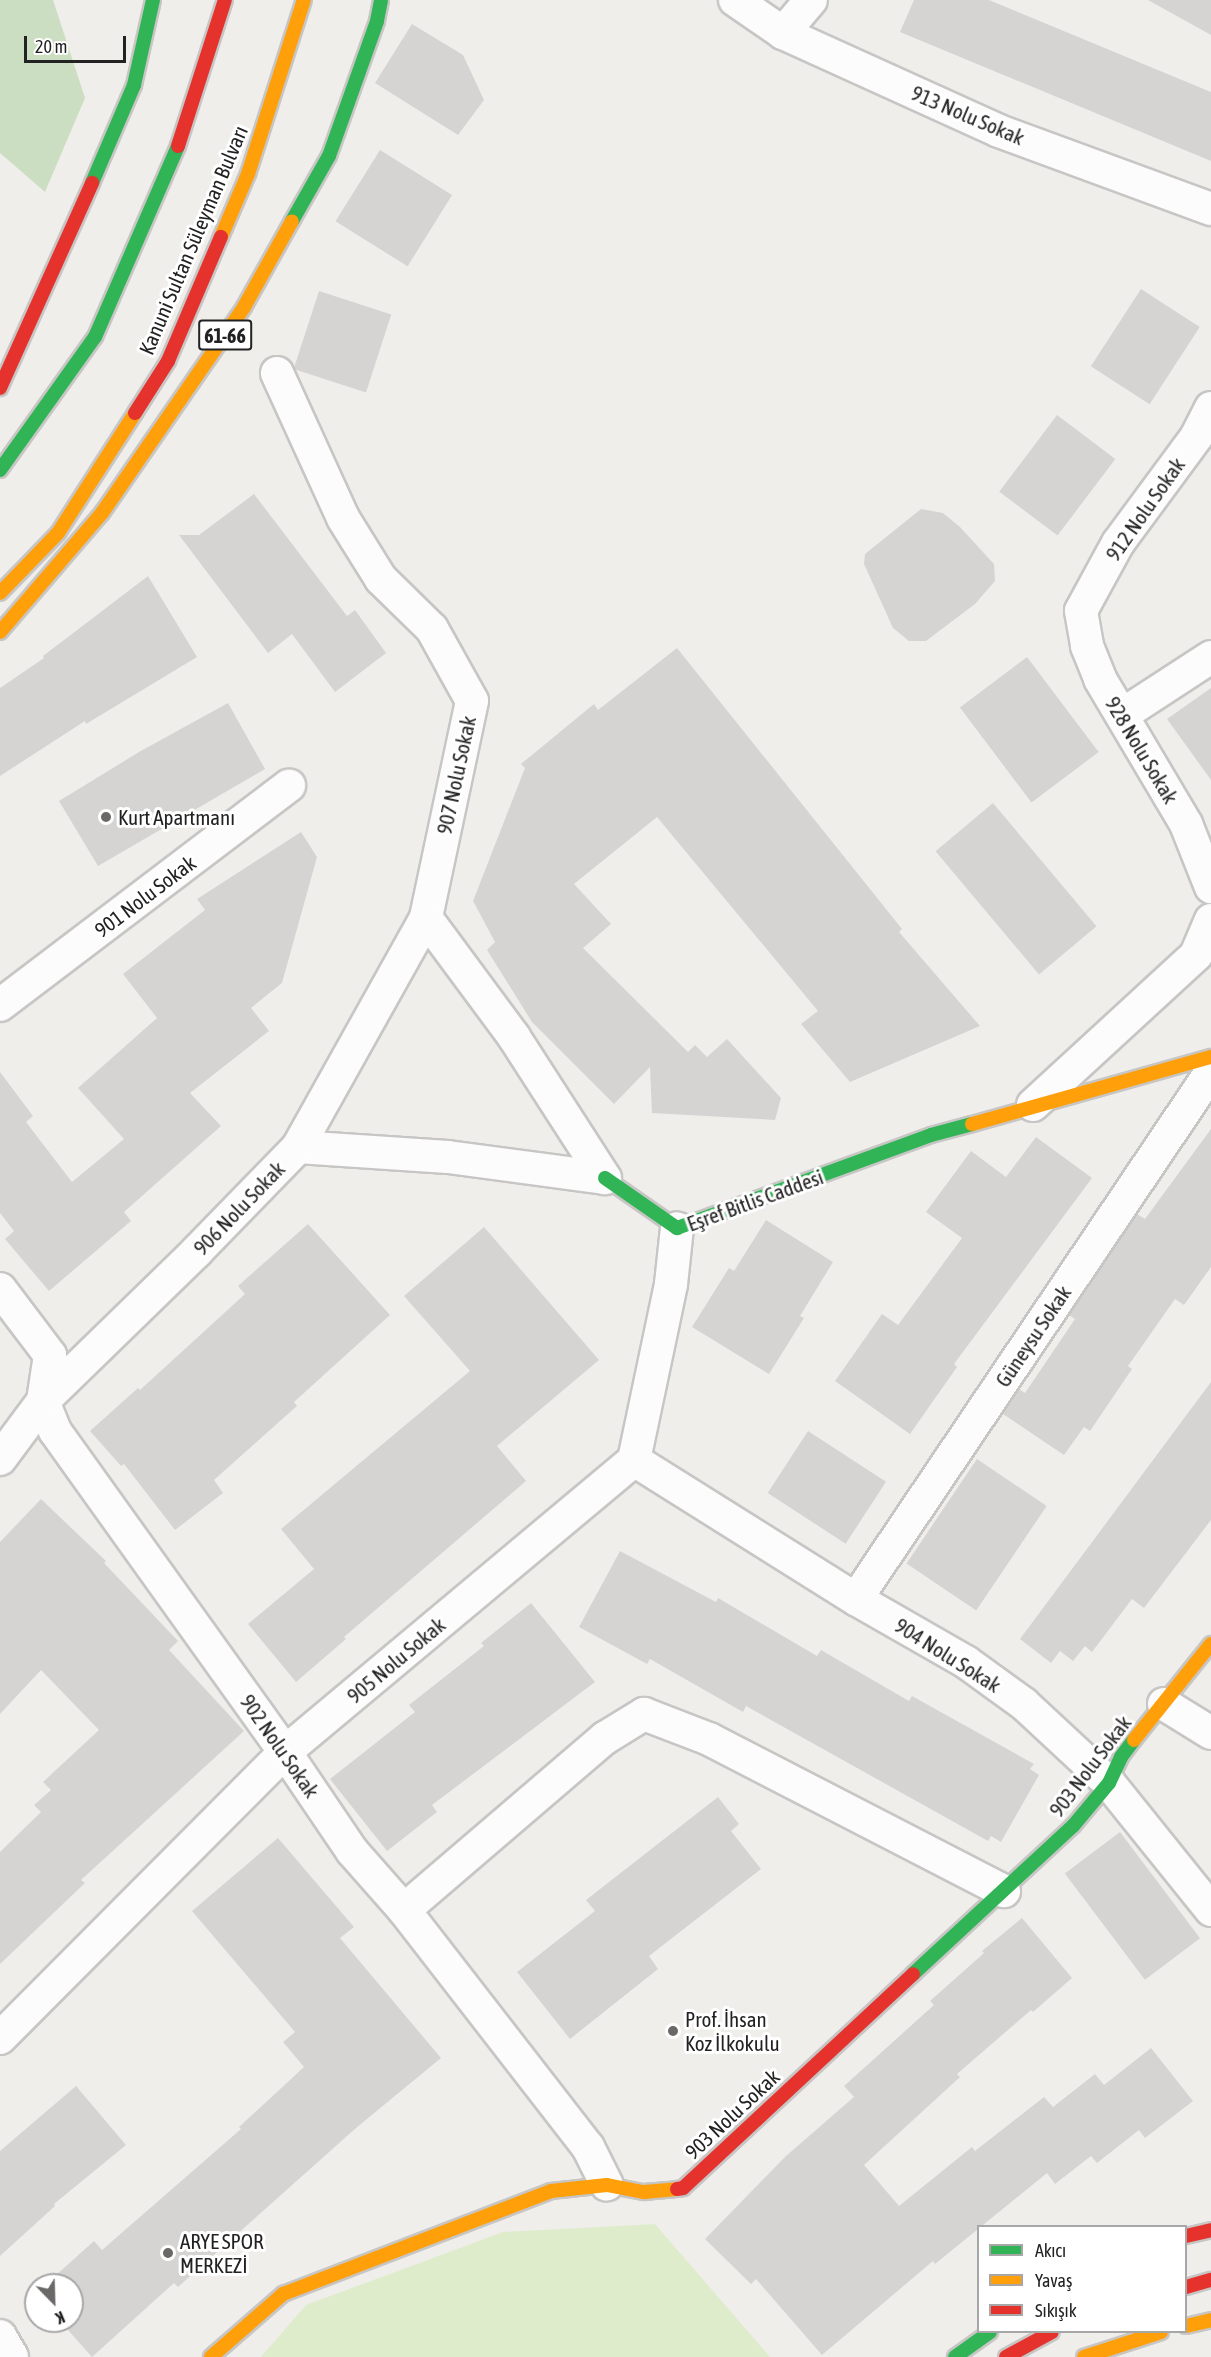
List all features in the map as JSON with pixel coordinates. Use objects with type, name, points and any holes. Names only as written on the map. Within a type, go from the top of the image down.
[{"type":"main road","points":[[0,388],[75,224],[134,85],[153,0]]},
{"type":"main road","points":[[0,470],[95,337],[183,133],[225,0]]},
{"type":"main road","name":"Kanuni Sultan Süleyman Bulvarı","points":[[0,593],[57,533],[168,362],[248,174],[304,0]]},
{"type":"main road","name":"61-66","points":[[0,632],[102,513],[244,307],[329,156],[377,21],[381,0]]},
{"type":"main road","name":"Eşref Bitlis Caddesi","points":[[605,1178],[677,1228],[932,1135],[1211,1057]]},
{"type":"main road","name":"903 Nolu Sokak","points":[[211,2357],[283,2295],[551,2191],[607,2185],[644,2192],[682,2188],[1072,1826],[1109,1783],[1121,1757],[1211,1644]]},
{"type":"main road","points":[[1187,2236],[1211,2230]]},
{"type":"main road","points":[[1187,2286],[1211,2280]]},
{"type":"main road","points":[[1187,2326],[1211,2320]]},
{"type":"main road","points":[[955,2357],[987,2333]]},
{"type":"main road","points":[[1006,2357],[1048,2333]]},
{"type":"main road","points":[[1084,2357],[1155,2333]]},
{"type":"street","name":"913 Nolu Sokak","points":[[735,0],[783,33],[999,131],[1211,209]]},
{"type":"street","points":[[783,33],[811,0]]},
{"type":"street","name":"907 Nolu Sokak","points":[[277,373],[317,456],[343,518],[381,579],[432,629],[472,701],[426,918]]},
{"type":"street","name":"912 Nolu Sokak","points":[[1081,611],[1118,543],[1197,436],[1211,408]]},
{"type":"street","name":"928 Nolu Sokak","points":[[1081,611],[1087,645],[1100,679],[1186,824],[1211,887]]},
{"type":"street","points":[[1122,715],[1211,657]]},
{"type":"street","name":"901 Nolu Sokak","points":[[0,1005],[289,786]]},
{"type":"street","points":[[426,918],[514,1037],[605,1178]]},
{"type":"street","name":"906 Nolu Sokak","points":[[0,1459],[43,1401],[197,1251],[298,1148],[426,918]]},
{"type":"street","points":[[1033,1105],[1196,955],[1211,920]]},
{"type":"street","name":"Güneysu Sokak","points":[[856,1599],[1211,1072]]},
{"type":"street","name":"Eşref Bitlis Caddesi","points":[[298,1148],[448,1157],[605,1178]]},
{"type":"street","points":[[634,1461],[671,1284],[677,1228]]},
{"type":"street","points":[[0,1289],[50,1355],[43,1401]]},
{"type":"street","name":"902 Nolu Sokak","points":[[43,1401],[55,1431],[285,1752],[352,1851],[404,1910],[588,2147],[607,2185]]},
{"type":"street","name":"904 Nolu Sokak","points":[[634,1461],[856,1599],[966,1662],[1024,1704],[1109,1783],[1211,1910]]},
{"type":"street","name":"905 Nolu Sokak","points":[[0,2038],[285,1752],[634,1461]]},
{"type":"street","points":[[1164,1704],[1211,1734]]},
{"type":"street","points":[[404,1910],[605,1738],[644,1714],[709,1739],[1004,1891]]},
{"type":"street","points":[[0,2336],[12,2357]]},
{"type":"green space","points":[[0,0],[53,0],[85,98],[45,192],[0,153]]},
{"type":"green space","points":[[655,2224],[770,2357],[261,2357],[306,2305],[503,2232]]},
{"type":"building","points":[[914,0],[989,0],[1211,92],[1211,161],[900,32]]},
{"type":"building","points":[[1148,0],[1211,0],[1211,35]]},
{"type":"building","points":[[412,24],[463,55],[484,100],[458,135],[375,83]]},
{"type":"building","points":[[380,150],[452,195],[408,266],[335,221]]},
{"type":"building","points":[[1141,289],[1200,327],[1150,404],[1091,366]]},
{"type":"building","points":[[319,291],[391,314],[366,392],[294,369]]},
{"type":"building","points":[[1057,415],[1115,459],[1058,536],[999,492]]},
{"type":"building","points":[[254,494],[347,616],[355,610],[386,653],[335,692],[292,634],[268,653],[179,535],[199,535]]},
{"type":"building","points":[[921,509],[943,513],[960,527],[994,564],[995,581],[975,604],[926,641],[909,641],[893,628],[864,564],[865,554]]},
{"type":"building","points":[[148,576],[197,657],[86,724],[85,721],[0,776],[0,688],[44,658],[43,656]]},
{"type":"building","points":[[677,648],[902,929],[899,932],[980,1026],[850,1082],[801,1024],[818,1011],[657,817],[574,884],[611,924],[583,948],[688,1052],[695,1045],[707,1057],[727,1039],[781,1098],[775,1120],[652,1113],[650,1067],[614,1104],[532,1022],[487,950],[495,942],[473,901],[525,768],[521,764],[594,704],[598,710]]},
{"type":"building","points":[[1027,657],[1099,752],[1032,803],[960,708]]},
{"type":"building","points":[[1211,688],[1211,780],[1167,719]]},
{"type":"building","points":[[228,703],[265,769],[98,866],[59,801],[139,752]]},
{"type":"building","points":[[993,803],[1096,926],[1039,975],[936,851]]},
{"type":"building","points":[[301,832],[317,857],[282,983],[251,1008],[269,1031],[190,1093],[221,1126],[124,1212],[131,1221],[49,1291],[5,1239],[14,1231],[0,1213],[0,1072],[33,1116],[26,1122],[72,1182],[124,1139],[78,1088],[157,1018],[123,974],[205,910],[197,899]]},
{"type":"building","points":[[1211,1129],[1211,1267],[1184,1305],[1175,1299],[1128,1366],[1132,1369],[1090,1431],[1084,1427],[1064,1455],[1003,1414],[1019,1389],[1025,1393],[1075,1319],[1069,1315],[1137,1214],[1145,1219]]},
{"type":"building","points":[[1036,1137],[1092,1178],[954,1364],[957,1367],[910,1434],[835,1381],[882,1314],[898,1325],[962,1238],[926,1212],[971,1151],[1006,1177]]},
{"type":"building","points":[[766,1220],[833,1262],[800,1316],[804,1318],[769,1374],[692,1327],[729,1268],[734,1271]]},
{"type":"building","points":[[308,1224],[390,1315],[294,1402],[297,1406],[214,1480],[223,1493],[175,1530],[124,1464],[121,1466],[90,1431],[138,1388],[140,1390],[245,1294],[238,1286]]},
{"type":"building","points":[[484,1227],[599,1360],[497,1446],[526,1481],[344,1637],[346,1639],[296,1682],[248,1624],[314,1569],[281,1529],[470,1371],[404,1296]]},
{"type":"building","points":[[1211,1382],[1211,1520],[1144,1608],[1132,1599],[1092,1652],[1085,1646],[1073,1661],[1060,1651],[1051,1663],[1020,1639]]},
{"type":"building","points":[[808,1431],[886,1482],[846,1544],[768,1493]]},
{"type":"building","points":[[977,1459],[1047,1506],[976,1610],[907,1563]]},
{"type":"building","points":[[41,1499],[106,1561],[104,1563],[178,1641],[169,1650],[244,1731],[81,1880],[85,1883],[0,1964],[0,1852],[41,1812],[34,1805],[51,1790],[43,1782],[99,1730],[41,1670],[0,1714],[0,1542]]},
{"type":"building","points":[[620,1551],[716,1602],[718,1598],[817,1656],[821,1650],[909,1701],[912,1696],[1034,1764],[1030,1769],[1039,1775],[1001,1842],[991,1836],[988,1841],[746,1706],[743,1712],[650,1659],[647,1664],[579,1627]]},
{"type":"building","points":[[531,1603],[595,1682],[432,1805],[437,1812],[387,1851],[330,1779],[415,1712],[409,1705],[484,1646],[481,1643]]},
{"type":"building","points":[[718,1797],[739,1824],[731,1831],[761,1869],[649,1956],[658,1969],[570,2039],[517,1972],[595,1911],[586,1900]]},
{"type":"building","points":[[1120,1832],[1200,1938],[1145,1980],[1065,1874]]},
{"type":"building","points":[[278,1838],[354,1927],[340,1938],[441,2058],[356,2128],[178,2287],[174,2283],[92,2357],[71,2333],[84,2333],[84,2273],[58,2273],[94,2241],[102,2250],[241,2129],[239,2127],[304,2067],[283,2042],[295,2032],[192,1911]]},
{"type":"building","points":[[1022,1918],[1072,1978],[957,2074],[960,2077],[864,2165],[899,2206],[972,2147],[975,2151],[1044,2097],[1053,2107],[1095,2074],[1104,2085],[1151,2048],[1193,2101],[1145,2138],[1139,2130],[1097,2163],[1091,2156],[1055,2184],[1047,2173],[983,2225],[977,2225],[977,2230],[935,2264],[933,2261],[822,2355],[756,2279],[751,2284],[705,2239],[786,2156],[854,2097],[844,2086],[934,2005],[930,2001],[984,1953],[982,1951]]},
{"type":"building","points":[[76,2086],[126,2145],[54,2204],[55,2206],[0,2256],[0,2151]]},
{"type":"traffic: fast","points":[[92,183],[134,85],[153,0]]},
{"type":"traffic: fast","points":[[292,221],[329,156],[377,21],[381,0]]},
{"type":"traffic: fast","points":[[0,470],[95,337],[178,146]]},
{"type":"traffic: fast","points":[[605,1178],[677,1228],[931,1135],[972,1124]]},
{"type":"traffic: fast","points":[[913,1974],[1073,1826],[1109,1783],[1121,1757],[1134,1740]]},
{"type":"traffic: fast","points":[[955,2357],[989,2333]]},
{"type":"traffic: slow","points":[[221,237],[248,174],[304,0]]},
{"type":"traffic: slow","points":[[0,632],[102,513],[244,307],[292,221]]},
{"type":"traffic: slow","points":[[0,593],[58,533],[135,413]]},
{"type":"traffic: slow","points":[[972,1124],[1211,1057]]},
{"type":"traffic: slow","points":[[1134,1740],[1211,1644]]},
{"type":"traffic: slow","points":[[211,2357],[283,2294],[551,2191],[607,2185],[644,2192],[677,2189]]},
{"type":"traffic: slow","points":[[1187,2326],[1211,2320]]},
{"type":"traffic: slow","points":[[1084,2357],[1158,2333]]},
{"type":"traffic: jam","points":[[178,146],[225,0]]},
{"type":"traffic: jam","points":[[0,388],[92,183]]},
{"type":"traffic: jam","points":[[135,413],[168,361],[221,237]]},
{"type":"traffic: jam","points":[[677,2189],[683,2188],[913,1974]]},
{"type":"traffic: jam","points":[[1187,2236],[1211,2230]]},
{"type":"traffic: jam","points":[[1187,2287],[1211,2280]]},
{"type":"traffic: jam","points":[[1006,2357],[1050,2333]]},
{"type":"place","name":"Kurt Apartmanı","points":[[106,817]]},
{"type":"place","name":"Prof. İhsan Koz İlkokulu","points":[[673,2031]]},
{"type":"place","name":"ARYE SPOR MERKEZİ","points":[[168,2253]]}]
